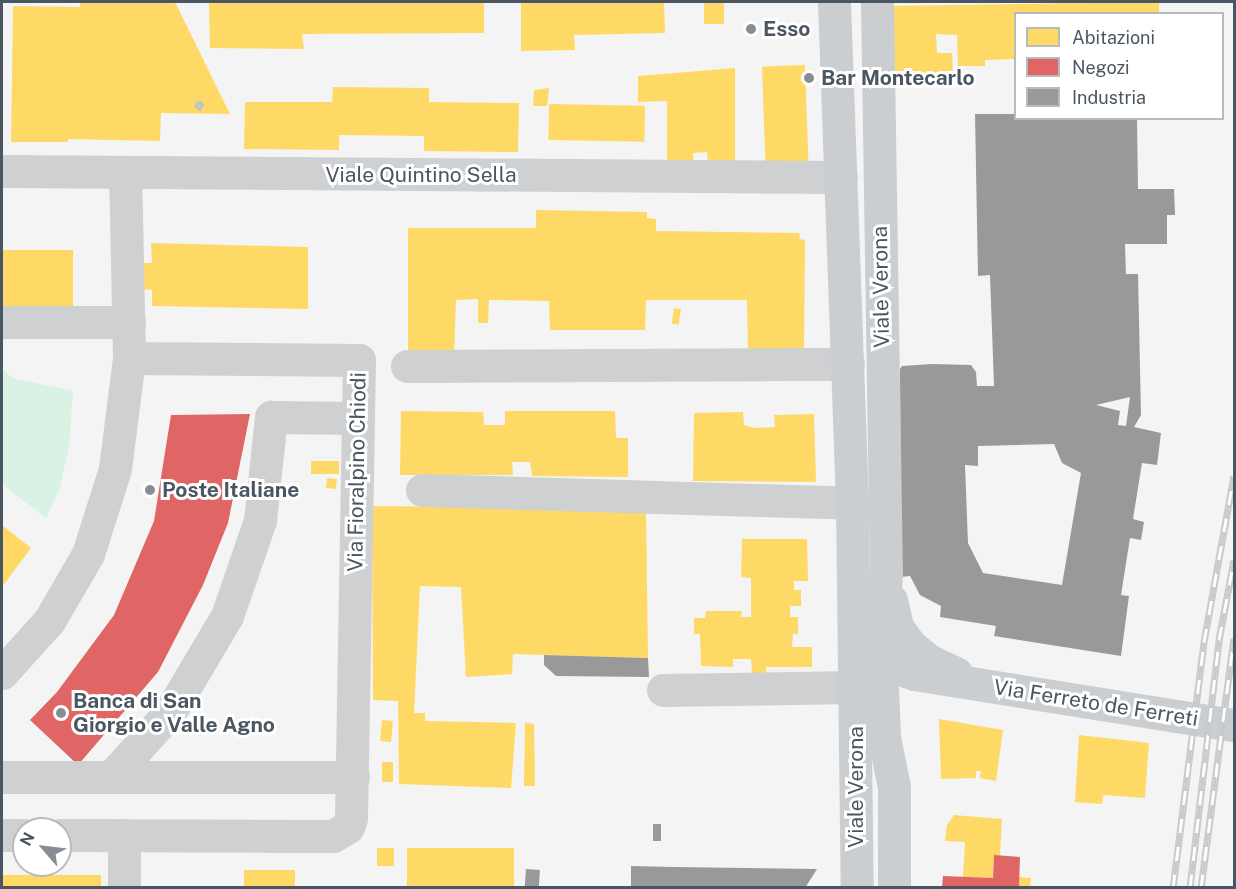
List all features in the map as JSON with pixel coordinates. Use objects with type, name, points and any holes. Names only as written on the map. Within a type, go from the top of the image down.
[{"type":"main road","name":"Viale Verona","points":[[834,2],[854,573],[857,888]]},
{"type":"main road","name":"Viale Verona","points":[[877,2],[886,573],[881,662],[884,736],[894,787],[894,888]]},
{"type":"main road","name":"Via Ferreto de Ferreti","points":[[854,573],[863,643],[871,658],[914,674],[1234,725]]},
{"type":"main road","name":"Viale Verona","points":[[886,573],[897,627],[910,645],[930,661],[971,683]]},
{"type":"main road","name":"Via Ferreto de Ferreti","points":[[894,787],[900,714],[905,698],[923,686],[971,683]]},
{"type":"street","name":"Viale Quintino Sella","points":[[2,171],[841,177]]},
{"type":"street","points":[[2,673],[49,621],[88,554],[115,468],[129,358],[125,173]]},
{"type":"street","points":[[2,322],[129,322]]},
{"type":"street","name":"Via Fioralpino Chiodi","points":[[124,835],[333,836],[348,827],[351,818],[353,777],[359,360],[129,358]]},
{"type":"street","points":[[407,366],[848,363]]},
{"type":"street","points":[[112,776],[170,712],[227,616],[260,520],[272,417],[358,418]]},
{"type":"street","points":[[422,490],[852,503]]},
{"type":"street","points":[[663,690],[856,687]]},
{"type":"street","points":[[2,777],[353,777]]},
{"type":"street","points":[[72,835],[124,835],[124,888]]},
{"type":"green space","points":[[2,369],[13,378],[73,391],[69,447],[59,491],[46,518],[2,484]]},
{"type":"building: Abitazioni","points":[[80,2],[175,2],[230,114],[161,113],[160,141],[68,139],[68,142],[11,142],[13,6],[80,7]]},
{"type":"building: Abitazioni","points":[[209,2],[484,2],[484,33],[302,34],[304,49],[210,48]]},
{"type":"building: Abitazioni","points":[[521,2],[664,2],[665,33],[574,35],[575,50],[521,51]]},
{"type":"building: Abitazioni","points":[[704,2],[724,2],[724,24],[704,24]]},
{"type":"building: Abitazioni","points":[[1159,2],[1159,12],[1014,12],[1014,59],[985,60],[985,66],[958,66],[957,35],[936,34],[937,53],[952,53],[953,74],[892,80],[889,6]]},
{"type":"building: Abitazioni","points":[[805,65],[809,167],[766,168],[762,67]]},
{"type":"building: Abitazioni","points":[[735,68],[735,164],[708,164],[707,152],[693,153],[694,165],[667,165],[667,101],[638,102],[638,76]]},
{"type":"building: Abitazioni","points":[[333,87],[429,88],[429,102],[519,103],[518,152],[424,151],[424,136],[339,135],[339,150],[244,149],[245,102],[332,102]]},
{"type":"building: Abitazioni","points":[[549,88],[547,106],[533,106],[534,90]]},
{"type":"building: Abitazioni","points":[[549,104],[645,106],[644,142],[548,140]]},
{"type":"building: Abitazioni","points":[[536,210],[647,212],[647,218],[656,219],[656,231],[800,233],[799,239],[805,240],[804,350],[748,350],[747,300],[646,300],[645,330],[550,330],[549,301],[489,300],[488,323],[478,323],[478,299],[456,300],[454,358],[408,356],[408,228],[536,228]]},
{"type":"building: Abitazioni","points":[[151,243],[308,247],[308,309],[152,306],[152,290],[140,289],[140,263],[152,263]]},
{"type":"building: Abitazioni","points":[[2,250],[73,250],[73,314],[2,314]]},
{"type":"building: Abitazioni","points":[[674,308],[681,309],[679,325],[672,324]]},
{"type":"building: Abitazioni","points":[[401,411],[483,412],[484,425],[505,425],[505,411],[615,411],[616,438],[628,438],[628,477],[532,476],[530,462],[512,462],[513,475],[400,475]]},
{"type":"building: Abitazioni","points":[[743,412],[744,425],[755,428],[775,427],[774,415],[814,414],[816,482],[693,481],[694,413]]},
{"type":"building: Abitazioni","points":[[311,461],[339,461],[339,474],[311,474]]},
{"type":"building: Abitazioni","points":[[327,478],[337,479],[336,489],[326,488]]},
{"type":"building: Abitazioni","points":[[372,506],[646,509],[648,658],[513,654],[512,674],[466,677],[461,587],[420,586],[414,713],[425,713],[425,721],[516,723],[511,788],[399,784],[398,701],[373,700]]},
{"type":"building: Abitazioni","points":[[2,525],[31,548],[2,587]]},
{"type":"building: Abitazioni","points":[[742,539],[807,539],[808,581],[794,581],[794,590],[801,590],[801,606],[790,606],[790,617],[798,617],[798,634],[793,634],[792,647],[812,647],[812,667],[766,667],[766,673],[752,673],[751,659],[733,659],[733,667],[701,666],[700,634],[694,634],[694,618],[705,618],[706,611],[742,611],[741,617],[751,617],[751,578],[741,577]]},
{"type":"building: Abitazioni","points":[[939,719],[1003,730],[996,781],[980,778],[981,771],[976,771],[976,778],[941,779]]},
{"type":"building: Abitazioni","points":[[382,720],[393,721],[391,742],[380,741]]},
{"type":"building: Abitazioni","points":[[525,723],[534,724],[535,786],[524,786]]},
{"type":"building: Abitazioni","points":[[1079,735],[1149,743],[1145,798],[1103,795],[1102,804],[1075,802]]},
{"type":"building: Abitazioni","points":[[382,762],[393,762],[393,782],[382,782]]},
{"type":"building: Abitazioni","points":[[954,815],[1002,819],[1000,856],[994,855],[993,878],[963,877],[965,842],[945,841],[947,825]]},
{"type":"building: Abitazioni","points":[[377,848],[394,848],[394,866],[377,866]]},
{"type":"building: Abitazioni","points":[[407,848],[514,848],[514,888],[407,888]]},
{"type":"building: Abitazioni","points":[[244,870],[295,870],[295,888],[244,888]]},
{"type":"building: Abitazioni","points":[[2,875],[72,877],[72,875],[101,875],[101,888],[2,888]]},
{"type":"building: Abitazioni","points":[[1019,877],[1031,878],[1030,888],[1019,888]]},
{"type":"building: Negozi","points":[[250,414],[228,523],[203,585],[158,672],[78,765],[30,720],[57,692],[114,615],[154,521],[171,415]]},
{"type":"building: Negozi","points":[[994,855],[1020,857],[1019,888],[942,888],[943,876],[993,878]]},
{"type":"building: Industria","points":[[975,114],[1014,114],[1014,120],[1137,120],[1138,189],[1174,189],[1175,215],[1167,215],[1167,244],[1125,244],[1126,274],[1138,274],[1141,415],[1134,427],[1161,433],[1157,465],[1142,463],[1133,519],[1144,522],[1141,540],[1130,538],[1121,595],[1129,596],[1121,656],[994,636],[996,626],[940,617],[941,606],[920,595],[910,576],[901,577],[900,369],[902,366],[932,364],[971,365],[976,372],[977,386],[994,386],[990,275],[978,276]],"holes":[[[1130,397],[1126,426],[1118,425],[1120,411],[1096,405]],[[1054,444],[1062,463],[1081,473],[1062,585],[983,573],[968,543],[965,465],[978,466],[978,446]]]},
{"type":"building: Industria","points":[[544,655],[648,658],[649,677],[556,676],[544,665]]},
{"type":"building: Industria","points":[[653,824],[661,824],[661,841],[653,841]]},
{"type":"building: Industria","points":[[631,866],[817,869],[805,888],[631,888]]},
{"type":"building: Industria","points":[[526,869],[540,870],[539,888],[525,888]]},
{"type":"railway","points":[[1173,888],[1204,642],[1234,476]]},
{"type":"railway","points":[[1190,888],[1219,640],[1234,560]]},
{"type":"railway","points":[[1201,888],[1234,638]]},
{"type":"place","name":"Esso","points":[[751,29]]},
{"type":"place","name":"Bar Montecarlo","points":[[809,78]]},
{"type":"place","name":"Poste Italiane","points":[[150,490]]},
{"type":"place","name":"Banca di San Giorgio e Valle Agno","points":[[61,713]]}]
